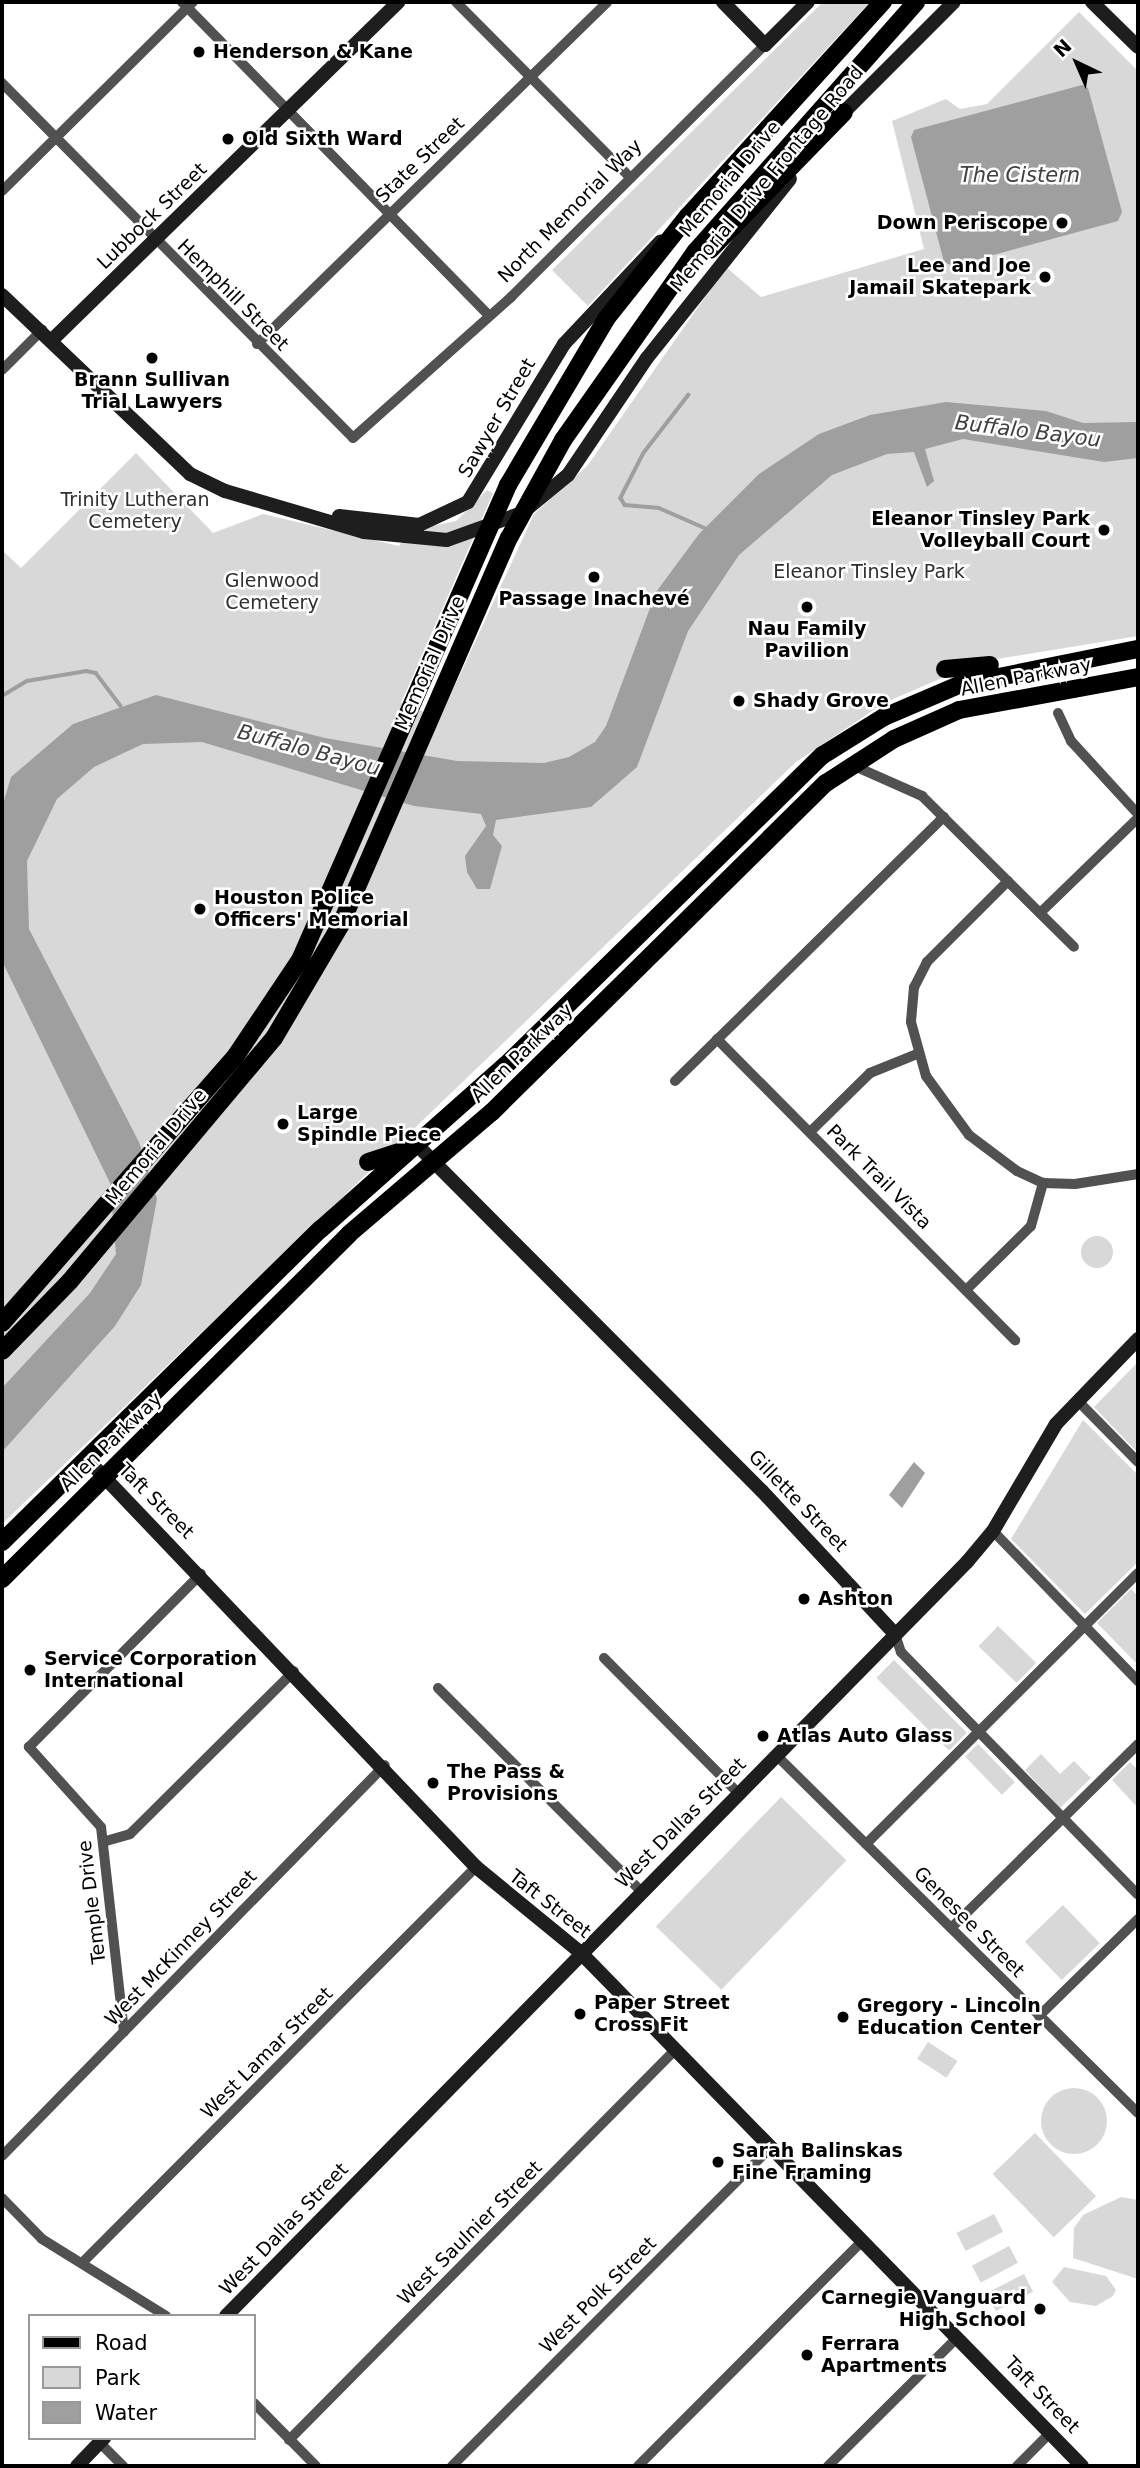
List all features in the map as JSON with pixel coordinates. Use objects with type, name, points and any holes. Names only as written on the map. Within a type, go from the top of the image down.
[{"type":"main road","name":"Memorial Drive","points":[[2,1323],[162,1143],[281,993],[352,848],[419,690],[538,427],[607,319],[688,216],[883,2]]},
{"type":"main road","name":"Memorial Drive","points":[[2,1351],[170,1164],[297,1003],[371,855],[437,698],[533,489],[655,304],[753,181],[916,2]]},
{"type":"main road","points":[[655,304],[844,112]]},
{"type":"main road","name":"Allen Parkway","points":[[2,1542],[329,1222],[506,1065],[778,794],[839,743],[941,691],[1013,670],[1138,649]]},
{"type":"main road","points":[[945,669],[1031,656],[1087,659]]},
{"type":"main road","name":"Allen Parkway","points":[[2,1579],[349,1234],[435,1161],[805,803],[852,765],[914,729],[981,703],[1138,677]]},
{"type":"main road","points":[[368,1162],[417,1145]]},
{"type":"street","name":"Lubbock Street","points":[[2,370],[47,335],[154,240],[398,2]]},
{"type":"street","points":[[456,2],[631,178]]},
{"type":"street","name":"State Street","points":[[257,344],[607,2]]},
{"type":"street","points":[[723,2],[765,45]]},
{"type":"street","name":"North Memorial Way","points":[[353,438],[489,315],[808,2]]},
{"type":"street","name":"Memorial Drive Frontage Road","points":[[647,358],[844,112],[954,2]]},
{"type":"street","points":[[1092,2],[1138,47]]},
{"type":"street","points":[[2,191],[187,4],[489,315]]},
{"type":"street","name":"Hemphill Street","points":[[2,83],[154,240],[353,438]]},
{"type":"street","name":"Sawyer Street","points":[[286,507],[404,526],[428,523],[468,502],[564,344],[618,280],[688,216]]},
{"type":"street","name":"Sawyer Street","points":[[2,295],[190,474],[286,507],[393,538],[459,538],[500,525],[539,502],[581,459],[647,358]]},
{"type":"street","points":[[1040,914],[1138,816],[1071,741],[1058,713]]},
{"type":"street","points":[[852,765],[922,796],[1074,947]]},
{"type":"street","points":[[675,1081],[944,817]]},
{"type":"street","points":[[1008,881],[927,962],[911,1008],[917,1054],[936,1094],[969,1136],[1004,1164],[1043,1182],[1108,1182],[1138,1174]]},
{"type":"street","name":"Park Trail Vista","points":[[717,1040],[1015,1340]]},
{"type":"street","points":[[810,1132],[870,1073],[917,1054]]},
{"type":"street","name":"Gillette Street","points":[[417,1145],[895,1634],[901,1652],[1138,1895]]},
{"type":"street","points":[[966,1290],[1031,1226],[1043,1182]]},
{"type":"street","name":"West Dallas Street","points":[[228,2314],[993,1531],[1032,1459],[1077,1400],[1138,1339]]},
{"type":"street","points":[[1077,1400],[1138,1462]]},
{"type":"street","name":"Taft Street","points":[[86,1458],[385,1765],[476,1867],[581,1952],[769,2148],[958,2337],[1082,2466]]},
{"type":"street","points":[[993,1531],[1138,1681]]},
{"type":"street","points":[[866,1844],[1138,1573]]},
{"type":"street","name":"Temple Drive","points":[[124,2032],[106,1841],[101,1827],[31,1755],[31,1740],[201,1574]]},
{"type":"street","points":[[604,1658],[738,1793]]},
{"type":"street","points":[[106,1841],[130,1834],[294,1671]]},
{"type":"street","points":[[438,1688],[641,1891]]},
{"type":"street","points":[[951,1928],[1138,1744]]},
{"type":"street","name":"Genesee Street","points":[[776,1755],[1134,2109]]},
{"type":"street","name":"West McKinney Street","points":[[2,2156],[385,1765]]},
{"type":"street","name":"West Lamar Street","points":[[82,2263],[476,1867]]},
{"type":"street","points":[[1039,2016],[1138,1919]]},
{"type":"street","name":"West Saulnier Street","points":[[289,2440],[674,2050]]},
{"type":"street","points":[[1134,2109],[1138,2096]]},
{"type":"street","name":"West Polk Street","points":[[452,2466],[769,2148]]},
{"type":"street","points":[[2,2198],[42,2239],[163,2314]]},
{"type":"street","points":[[638,2466],[862,2241]]},
{"type":"street","points":[[828,2466],[958,2337]]},
{"type":"street","points":[[256,2405],[316,2466]]},
{"type":"street","points":[[1017,2466],[1051,2432]]},
{"type":"street","points":[[77,2466],[102,2440],[123,2466]]},
{"type":"green space","points":[[823,2],[870,2],[588,306],[552,270]]},
{"type":"green space","points":[[1079,12],[1138,71],[1138,636],[979,662],[884,703],[796,762],[2,1524],[2,550],[21,568],[136,453],[213,533],[263,514],[399,546],[409,531],[456,521],[487,490],[493,493],[401,703],[440,718],[534,514],[588,465],[726,267],[761,297],[924,249],[892,121],[946,99],[960,109],[987,104]]},
{"type":"green space","points":[[1097,1236],[1108,1241],[1113,1252],[1108,1263],[1097,1268],[1086,1263],[1081,1252],[1086,1241]]},
{"type":"green space","points":[[1138,1362],[1138,1453],[1094,1407]]},
{"type":"green space","points":[[1083,1420],[1138,1475],[1138,1562],[1085,1614],[1011,1539]]},
{"type":"green space","points":[[1131,1589],[1138,1596],[1138,1665],[1097,1623]]},
{"type":"green space","points":[[998,1626],[1036,1663],[1017,1683],[979,1646]]},
{"type":"green space","points":[[894,1660],[967,1733],[949,1751],[876,1678]]},
{"type":"green space","points":[[978,1744],[1015,1782],[1002,1795],[965,1757]]},
{"type":"green space","points":[[1041,1754],[1060,1774],[1074,1761],[1091,1778],[1060,1808],[1025,1770]]},
{"type":"green space","points":[[1130,1762],[1138,1770],[1138,1808],[1112,1780]]},
{"type":"green space","points":[[781,1797],[846,1860],[721,1990],[656,1926]]},
{"type":"green space","points":[[1063,1905],[1100,1943],[1062,1980],[1025,1942]]},
{"type":"green space","points":[[928,2042],[957,2061],[946,2078],[917,2059]]},
{"type":"green space","points":[[1067,2088],[1081,2088],[1093,2093],[1102,2102],[1107,2121],[1105,2134],[1098,2145],[1081,2154],[1067,2154],[1055,2149],[1046,2140],[1041,2128],[1041,2114],[1046,2102],[1055,2093]]},
{"type":"green space","points":[[1035,2133],[1096,2196],[1054,2237],[993,2174]]},
{"type":"green space","points":[[1121,2197],[1138,2200],[1138,2279],[1073,2258],[1074,2228],[1083,2215]]},
{"type":"green space","points":[[994,2214],[1003,2232],[966,2251],[957,2233]]},
{"type":"green space","points":[[1009,2246],[1018,2263],[981,2282],[972,2266]]},
{"type":"green space","points":[[1064,2267],[1106,2276],[1116,2290],[1113,2296],[1096,2306],[1070,2302],[1052,2282]]},
{"type":"green space","points":[[1024,2274],[1033,2292],[996,2311],[987,2293]]},
{"type":"water","name":"The Cistern","points":[[1082,85],[1088,88],[1122,212],[1118,221],[953,266],[944,262],[911,137],[914,130]]},
{"type":"water","name":"Buffalo Bayou","points":[[946,402],[1046,411],[1083,423],[1138,422],[1138,458],[1104,462],[963,439],[925,449],[934,481],[927,487],[914,452],[887,454],[832,475],[739,555],[688,631],[637,767],[591,807],[496,820],[493,835],[502,846],[490,889],[477,889],[467,872],[465,856],[486,826],[481,814],[414,806],[202,742],[143,744],[94,767],[57,799],[27,861],[29,929],[139,1142],[157,1199],[141,1285],[115,1326],[2,1452],[2,1388],[90,1293],[116,1254],[110,1183],[2,961],[2,807],[11,777],[73,724],[156,695],[325,738],[457,761],[544,763],[569,757],[595,742],[606,726],[656,592],[699,534],[759,474],[819,434],[870,415]]},
{"type":"water","points":[[914,1462],[925,1473],[902,1508],[889,1495]]},
{"type":"waterway","points":[[689,395],[644,453],[621,498],[625,505],[659,508],[707,529]]},
{"type":"waterway","points":[[2,696],[27,681],[86,671],[96,673],[121,706]]},
{"type":"place","name":"Henderson & Kane","points":[[199,52]]},
{"type":"place","name":"Old Sixth Ward","points":[[228,139]]},
{"type":"place","name":"Down Periscope","points":[[1062,223]]},
{"type":"place","name":"Lee and Joe Jamail Skatepark","points":[[1045,277]]},
{"type":"place","name":"Brann Sullivan Trial Lawyers","points":[[152,358]]},
{"type":"place","name":"Eleanor Tinsley Park Volleyball Court","points":[[1104,530]]},
{"type":"place","name":"Passage Inachevé","points":[[594,577]]},
{"type":"place","name":"Nau Family Pavilion","points":[[807,607]]},
{"type":"place","name":"Shady Grove","points":[[739,701]]},
{"type":"place","name":"Houston Police Officers' Memorial","points":[[200,909]]},
{"type":"place","name":"Large Spindle Piece","points":[[283,1124]]},
{"type":"place","name":"Ashton","points":[[804,1599]]},
{"type":"place","name":"Service Corporation International","points":[[30,1670]]},
{"type":"place","name":"Atlas Auto Glass","points":[[763,1736]]},
{"type":"place","name":"The Pass & Provisions","points":[[433,1783]]},
{"type":"place","name":"Paper Street Cross Fit","points":[[580,2014]]},
{"type":"place","name":"Gregory - Lincoln Education Center","points":[[843,2017]]},
{"type":"place","name":"Sarah Balinskas Fine Framing","points":[[718,2162]]},
{"type":"place","name":"Carnegie Vanguard High School","points":[[1040,2309]]},
{"type":"place","name":"Ferrara Apartments","points":[[807,2355]]},
{"type":"park label","name":"Trinity Lutheran Cemetery","points":[[135,511]]},
{"type":"park label","name":"Eleanor Tinsley Park","points":[[869,572]]},
{"type":"park label","name":"Glenwood Cemetery","points":[[272,592]]}]
